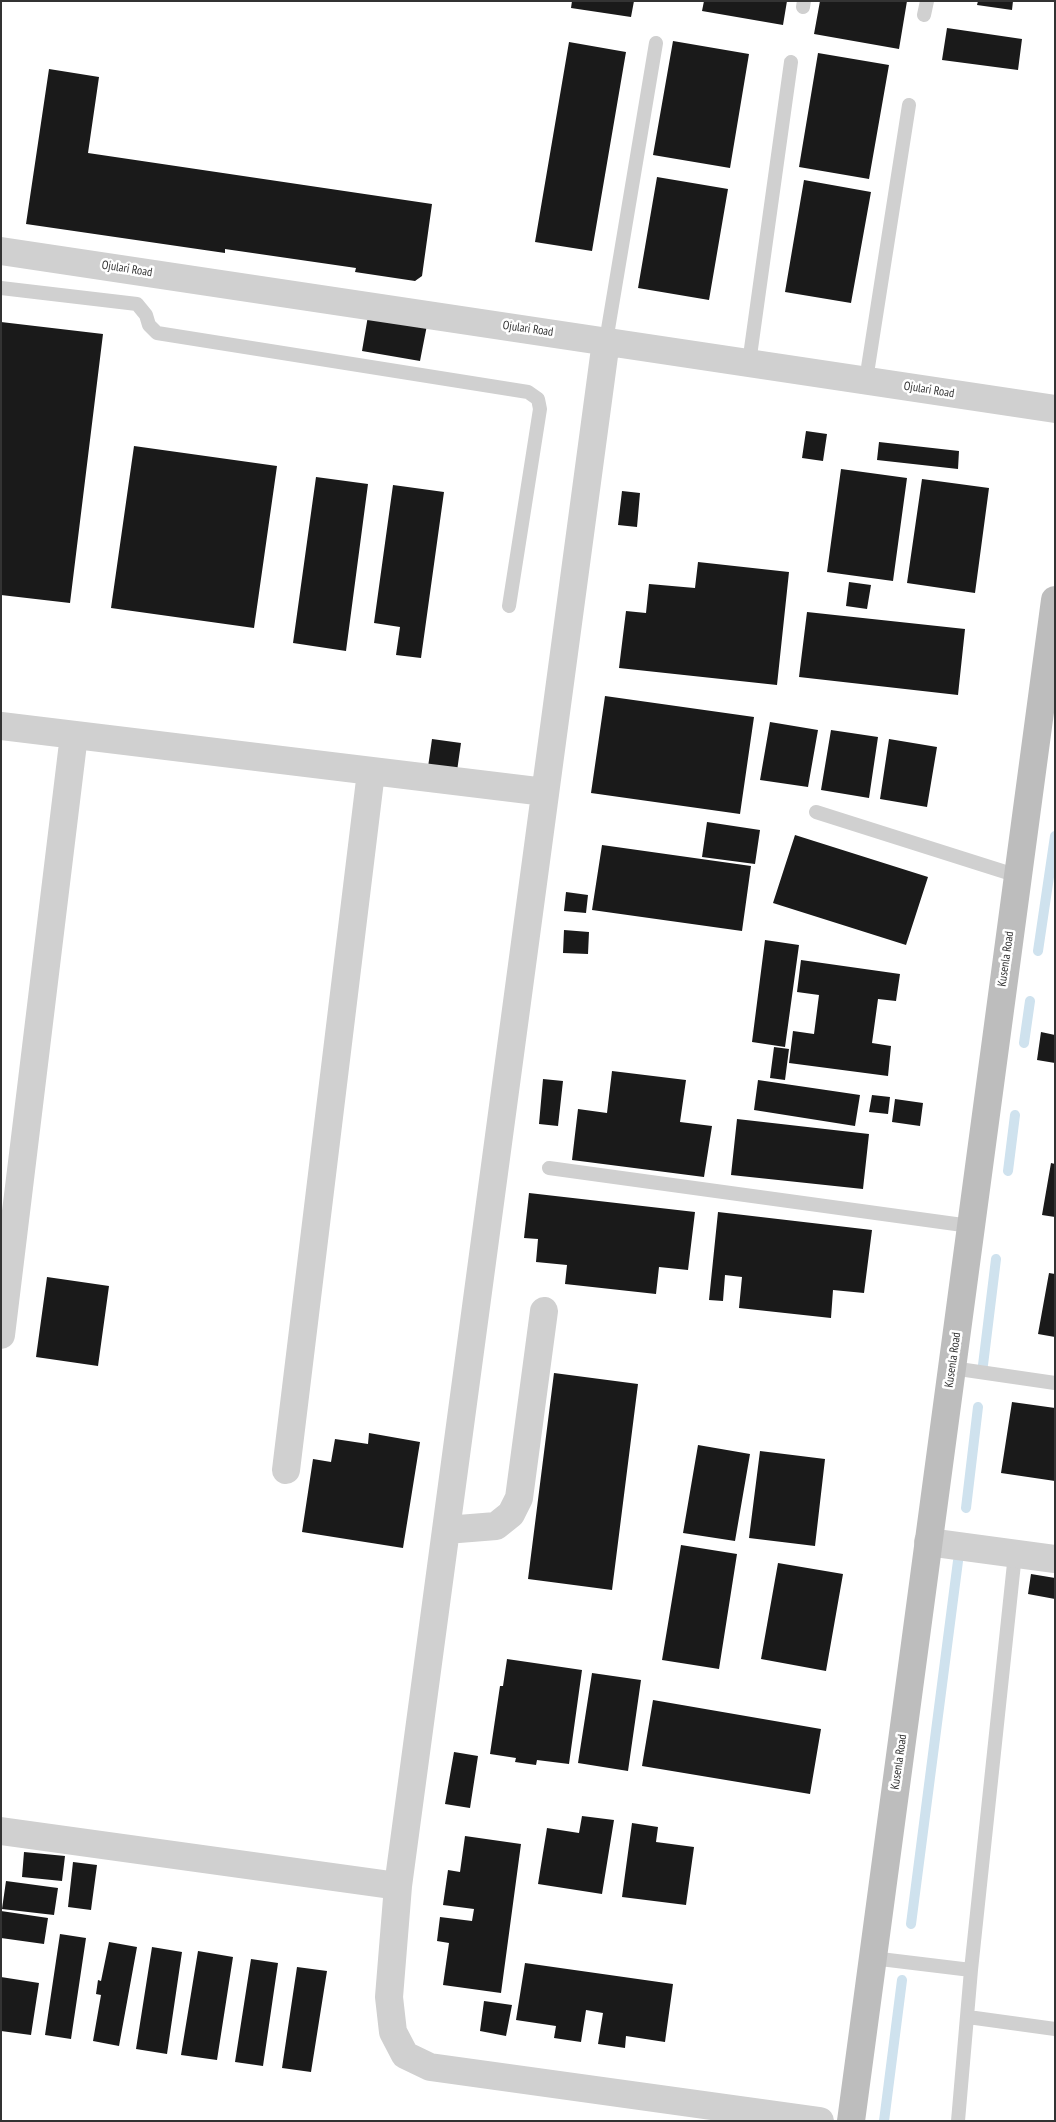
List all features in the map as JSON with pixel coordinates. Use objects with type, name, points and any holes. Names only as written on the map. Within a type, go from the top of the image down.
[{"type":"main road","name":"Kusenla Road","points":[[851,2121],[1055,600]]},
{"type":"street","name":"Ojulari Road","points":[[1,251],[1055,409]]},
{"type":"street","points":[[606,341],[398,1886],[389,1997],[393,2032],[405,2055],[430,2068],[820,2121]]},
{"type":"street","points":[[1,726],[545,792]]},
{"type":"street","points":[[1,1335],[74,734]]},
{"type":"street","points":[[286,1470],[371,772]]},
{"type":"street","points":[[446,1530],[496,1526],[511,1514],[519,1498],[544,1311]]},
{"type":"street","points":[[928,1542],[1055,1559]]},
{"type":"street","points":[[1,1831],[398,1886]]},
{"type":"lane","points":[[606,341],[656,43]]},
{"type":"lane","points":[[749,363],[792,62]]},
{"type":"lane","points":[[866,380],[909,105]]},
{"type":"lane","points":[[1,288],[137,304],[146,315],[149,325],[157,333],[528,392],[538,399],[540,409],[508,606]]},
{"type":"lane","points":[[816,812],[1018,876]]},
{"type":"lane","points":[[548,1168],[970,1226]]},
{"type":"lane","points":[[952,1368],[1055,1384]]},
{"type":"lane","points":[[958,2121],[971,1970],[1015,1554]]},
{"type":"lane","points":[[872,1958],[971,1970]]},
{"type":"lane","points":[[968,2017],[1055,2029]]},
{"type":"building","points":[[572,1],[634,1],[631,17],[571,8]]},
{"type":"building","points":[[704,1],[787,1],[783,25],[702,11]]},
{"type":"building","points":[[820,1],[907,1],[899,49],[814,34]]},
{"type":"building","points":[[978,1],[1013,1],[1012,10],[977,5]]},
{"type":"building","points":[[947,28],[1022,39],[1018,70],[942,60]]},
{"type":"building","points":[[673,41],[749,54],[730,168],[653,155]]},
{"type":"building","points":[[569,42],[626,52],[592,251],[535,242]]},
{"type":"building","points":[[818,53],[889,65],[869,179],[799,167]]},
{"type":"building","points":[[49,69],[99,77],[88,153],[432,204],[422,276],[415,281],[355,272],[356,268],[225,249],[225,253],[26,224]]},
{"type":"building","points":[[657,177],[728,189],[709,300],[638,288]]},
{"type":"building","points":[[804,180],[871,192],[851,303],[785,292]]},
{"type":"building","points":[[369,310],[428,320],[420,361],[362,351]]},
{"type":"building","points":[[1,322],[103,334],[70,603],[1,595]]},
{"type":"building","points":[[806,431],[827,434],[823,461],[802,458]]},
{"type":"building","points":[[879,442],[959,451],[958,469],[877,460]]},
{"type":"building","points":[[134,446],[277,466],[254,628],[111,608]]},
{"type":"building","points":[[841,469],[907,478],[893,581],[827,572]]},
{"type":"building","points":[[316,477],[368,484],[346,651],[293,643]]},
{"type":"building","points":[[922,479],[989,488],[975,593],[907,583]]},
{"type":"building","points":[[393,485],[444,492],[421,658],[396,655],[400,627],[374,623]]},
{"type":"building","points":[[622,491],[640,493],[637,527],[618,525]]},
{"type":"building","points":[[698,562],[789,572],[777,685],[619,668],[626,611],[646,613],[649,584],[695,588]]},
{"type":"building","points":[[849,582],[871,585],[867,609],[846,606]]},
{"type":"building","points":[[807,612],[965,629],[958,695],[799,677]]},
{"type":"building","points":[[605,696],[754,717],[740,814],[591,793]]},
{"type":"building","points":[[770,722],[818,730],[808,787],[760,780]]},
{"type":"building","points":[[831,730],[878,737],[869,798],[821,790]]},
{"type":"building","points":[[432,739],[461,743],[457,771],[428,767]]},
{"type":"building","points":[[889,739],[937,747],[927,807],[880,799]]},
{"type":"building","points":[[707,822],[760,830],[755,864],[702,857]]},
{"type":"building","points":[[795,835],[928,877],[906,945],[773,903]]},
{"type":"building","points":[[602,845],[751,866],[742,931],[592,910]]},
{"type":"building","points":[[566,892],[588,895],[586,913],[564,911]]},
{"type":"building","points":[[564,930],[589,932],[588,954],[563,953]]},
{"type":"building","points":[[765,940],[799,945],[785,1047],[752,1042]]},
{"type":"building","points":[[801,960],[900,974],[896,1001],[878,999],[872,1043],[891,1046],[888,1076],[789,1063],[793,1031],[814,1034],[819,995],[797,992]]},
{"type":"building","points":[[1041,1032],[1055,1035],[1055,1063],[1037,1060]]},
{"type":"building","points":[[774,1047],[789,1049],[785,1080],[770,1078]]},
{"type":"building","points":[[612,1071],[686,1080],[680,1122],[712,1126],[704,1177],[572,1160],[578,1109],[607,1113]]},
{"type":"building","points":[[543,1079],[563,1081],[558,1126],[539,1124]]},
{"type":"building","points":[[758,1080],[860,1095],[855,1126],[754,1110]]},
{"type":"building","points":[[872,1095],[890,1097],[888,1114],[869,1112]]},
{"type":"building","points":[[895,1099],[923,1103],[920,1126],[892,1122]]},
{"type":"building","points":[[737,1119],[869,1134],[863,1189],[731,1175]]},
{"type":"building","points":[[1051,1163],[1055,1164],[1055,1217],[1042,1215]]},
{"type":"building","points":[[529,1193],[695,1212],[688,1270],[659,1267],[656,1294],[565,1284],[567,1265],[536,1262],[538,1239],[524,1238]]},
{"type":"building","points":[[718,1212],[872,1230],[864,1293],[833,1290],[831,1318],[739,1308],[742,1277],[725,1275],[723,1301],[709,1300]]},
{"type":"building","points":[[1049,1273],[1055,1274],[1055,1337],[1038,1334]]},
{"type":"building","points":[[47,1277],[109,1286],[98,1366],[36,1357]]},
{"type":"building","points":[[554,1373],[638,1384],[612,1590],[528,1579]]},
{"type":"building","points":[[1012,1402],[1055,1408],[1055,1481],[1001,1473]]},
{"type":"building","points":[[369,1433],[420,1442],[403,1548],[302,1532],[313,1459],[331,1462],[335,1439],[368,1444]]},
{"type":"building","points":[[698,1445],[750,1454],[735,1541],[683,1533]]},
{"type":"building","points":[[760,1451],[825,1459],[815,1546],[749,1538]]},
{"type":"building","points":[[681,1545],[737,1554],[719,1669],[662,1660]]},
{"type":"building","points":[[778,1563],[843,1574],[826,1671],[761,1659]]},
{"type":"building","points":[[1031,1574],[1055,1578],[1055,1599],[1028,1594]]},
{"type":"building","points":[[507,1659],[582,1670],[569,1764],[537,1760],[536,1765],[515,1762],[516,1758],[490,1754],[500,1686],[503,1686]]},
{"type":"building","points":[[592,1673],[641,1680],[628,1771],[578,1763]]},
{"type":"building","points":[[653,1700],[821,1729],[810,1794],[642,1766]]},
{"type":"building","points":[[454,1752],[478,1756],[470,1808],[445,1804]]},
{"type":"building","points":[[582,1816],[614,1820],[602,1894],[538,1884],[547,1828],[579,1833]]},
{"type":"building","points":[[632,1823],[658,1827],[656,1842],[694,1847],[686,1905],[622,1897]]},
{"type":"building","points":[[465,1836],[521,1844],[501,1993],[443,1985],[449,1943],[437,1941],[440,1917],[472,1921],[474,1909],[443,1905],[448,1870],[460,1872]]},
{"type":"building","points":[[24,1852],[65,1856],[62,1881],[22,1877]]},
{"type":"building","points":[[73,1862],[97,1865],[91,1910],[68,1907]]},
{"type":"building","points":[[6,1881],[58,1888],[54,1915],[2,1909]]},
{"type":"building","points":[[1,1911],[48,1918],[44,1944],[1,1938]]},
{"type":"building","points":[[60,1934],[86,1938],[71,2039],[45,2035]]},
{"type":"building","points":[[109,1942],[137,1947],[119,2046],[93,2041],[101,1995],[96,1994],[98,1980],[101,1981]]},
{"type":"building","points":[[152,1947],[182,1952],[167,2054],[136,2049]]},
{"type":"building","points":[[198,1951],[233,1957],[217,2060],[181,2055]]},
{"type":"building","points":[[251,1959],[278,1963],[263,2066],[235,2062]]},
{"type":"building","points":[[525,1963],[673,1984],[665,2042],[626,2036],[625,2048],[598,2044],[603,2013],[586,2010],[581,2042],[554,2038],[556,2026],[516,2020]]},
{"type":"building","points":[[297,1967],[327,1971],[311,2072],[282,2068]]},
{"type":"building","points":[[1,1977],[39,1983],[31,2035],[1,2031]]},
{"type":"building","points":[[484,2001],[512,2005],[506,2036],[480,2031]]},
{"type":"waterway","points":[[1038,951],[1055,836]]},
{"type":"waterway","points":[[1024,1043],[1030,1001]]},
{"type":"waterway","points":[[1008,1171],[1015,1115]]},
{"type":"waterway","points":[[983,1365],[996,1259]]},
{"type":"waterway","points":[[966,1508],[978,1407]]},
{"type":"waterway","points":[[911,1924],[958,1561]]},
{"type":"waterway","points":[[884,2121],[902,1980]]}]
